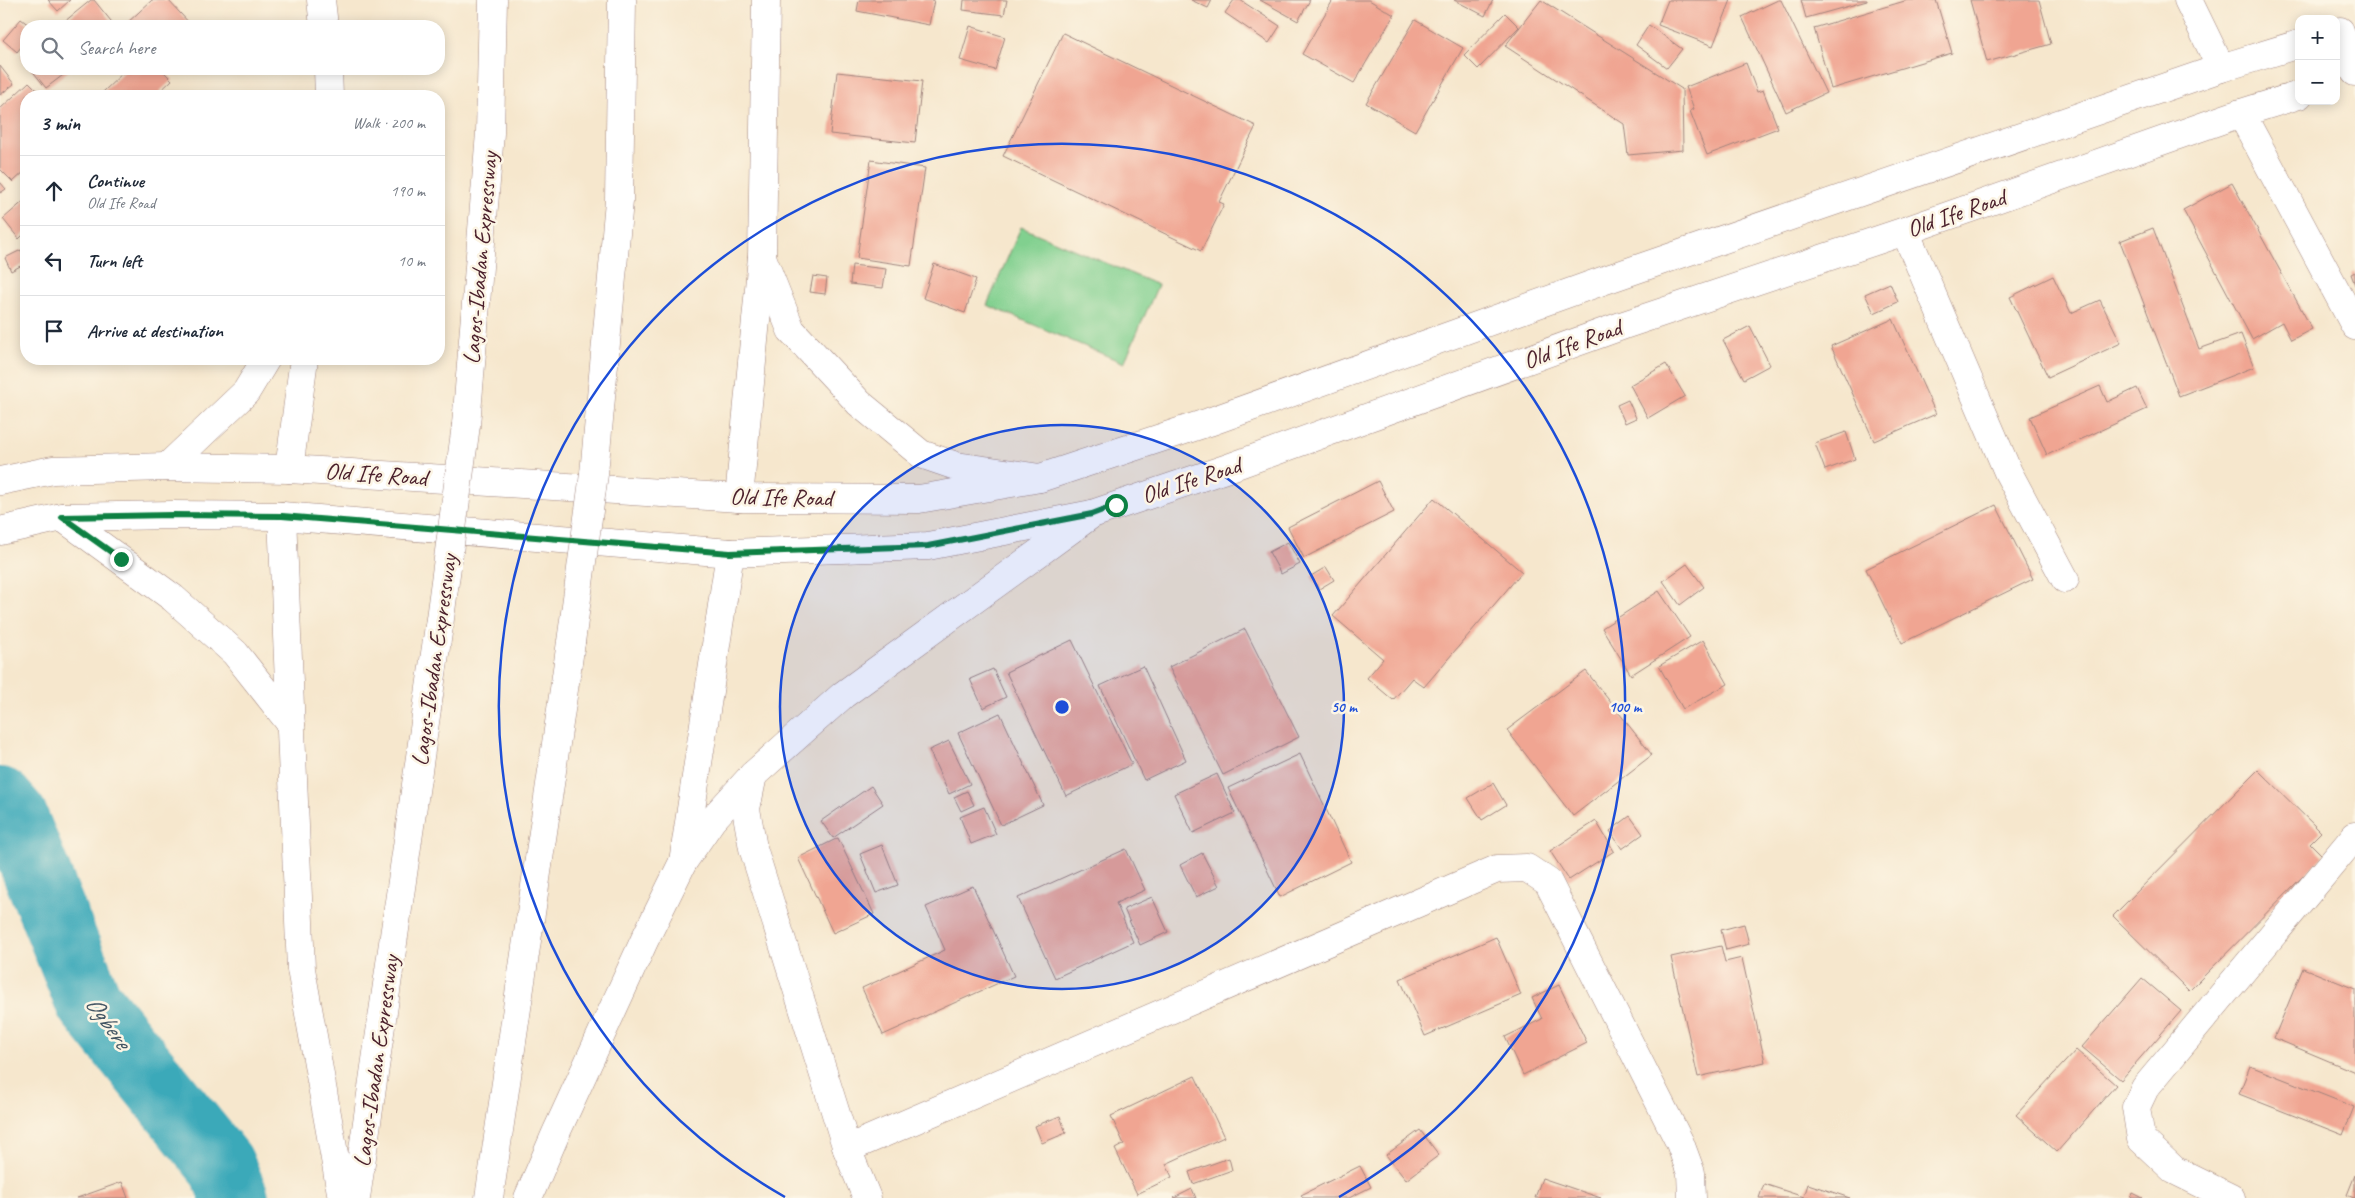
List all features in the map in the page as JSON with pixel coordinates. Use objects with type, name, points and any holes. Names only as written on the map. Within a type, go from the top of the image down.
[{"type":"main road","points":[[320,0],[323,20]]},
{"type":"main road","name":"Lagos-Ibadan Expressway","points":[[356,1198],[439,626],[466,425],[490,132],[493,0]]},
{"type":"main road","points":[[489,1198],[594,474],[620,201],[622,0]]},
{"type":"main road","points":[[738,498],[762,257],[766,0]]},
{"type":"main road","points":[[2188,0],[2221,68]]},
{"type":"main road","points":[[2344,30],[2355,72]]},
{"type":"main road","name":"Old Ife Road","points":[[0,481],[53,470],[167,467],[289,469],[738,498],[918,499],[1040,478],[1218,419],[1615,276],[2221,68],[2295,45]]},
{"type":"main road","points":[[328,75],[329,90]]},
{"type":"main road","points":[[2340,83],[2355,78]]},
{"type":"main road","name":"Old Ife Road","points":[[0,531],[62,517],[282,516],[730,553],[928,546],[1092,514],[1266,454],[1624,325],[1905,231],[2241,113],[2295,96]]},
{"type":"main road","points":[[2241,113],[2355,326]]},
{"type":"main road","points":[[1905,231],[2008,472],[2066,579]]},
{"type":"main road","points":[[762,257],[791,330],[859,403],[922,454],[956,466],[1040,478]]},
{"type":"main road","points":[[167,467],[246,392],[262,365]]},
{"type":"main road","points":[[289,469],[303,365]]},
{"type":"main road","points":[[528,1198],[645,939],[683,862],[712,820],[753,775],[843,695],[1092,514]]},
{"type":"main road","points":[[282,516],[301,969],[342,1198]]},
{"type":"main road","points":[[62,517],[173,598],[235,654],[290,724]]},
{"type":"main road","points":[[683,862],[730,553]]},
{"type":"main road","points":[[753,775],[746,809],[752,848],[847,1149],[866,1198]]},
{"type":"main road","points":[[2231,1198],[2174,1170],[2141,1139],[2136,1107],[2145,1088],[2355,836]]},
{"type":"main road","points":[[847,1149],[1497,869],[1527,868],[1548,882],[1680,1143],[1691,1173],[1692,1198]]},
{"type":"green space","points":[[1021,227],[1158,285],[1124,363],[987,305]]},
{"type":"building","points":[[48,0],[70,0],[58,11]]},
{"type":"building","points":[[91,0],[94,0],[110,20],[66,20]]},
{"type":"building","points":[[152,0],[168,0],[186,20],[130,20]]},
{"type":"building","points":[[859,0],[934,0],[929,25],[857,11]]},
{"type":"building","points":[[964,0],[1007,0],[1004,15],[963,10]]},
{"type":"building","points":[[1191,0],[1212,0],[1208,8]]},
{"type":"building","points":[[1234,0],[1240,0],[1280,26],[1269,43],[1225,13]]},
{"type":"building","points":[[1260,0],[1310,0],[1298,21]]},
{"type":"building","points":[[1333,0],[1369,0],[1394,15],[1354,83],[1302,54]]},
{"type":"building","points":[[1454,0],[1493,0],[1485,16]]},
{"type":"building","points":[[1541,0],[1682,89],[1683,150],[1628,155],[1624,124],[1505,46]]},
{"type":"building","points":[[1668,0],[1731,0],[1713,46],[1658,25]]},
{"type":"building","points":[[1781,0],[1826,93],[1786,112],[1742,17]]},
{"type":"building","points":[[1801,0],[1867,0],[1867,1],[1806,18]]},
{"type":"building","points":[[1908,0],[1936,0],[1952,53],[1831,89],[1814,28]]},
{"type":"building","points":[[1970,0],[2039,0],[2051,44],[1987,62]]},
{"type":"building","points":[[1505,13],[1519,27],[1478,69],[1464,55]]},
{"type":"building","points":[[20,20],[20,48],[17,52],[3,40]]},
{"type":"building","points":[[1415,20],[1463,48],[1415,131],[1366,103]]},
{"type":"building","points":[[1649,25],[1682,49],[1667,68],[1636,45]]},
{"type":"building","points":[[970,26],[1005,37],[995,70],[960,60]]},
{"type":"building","points":[[1063,33],[1256,126],[1219,202],[1224,204],[1201,251],[1003,156]]},
{"type":"building","points":[[1746,63],[1757,92],[1763,90],[1778,128],[1707,155],[1690,111],[1694,109],[1686,87]]},
{"type":"building","points":[[0,66],[14,84],[0,95]]},
{"type":"building","points":[[837,72],[922,81],[915,143],[830,134]]},
{"type":"building","points":[[36,75],[63,75],[46,88]]},
{"type":"building","points":[[121,75],[167,75],[172,80],[161,90],[105,90]]},
{"type":"building","points":[[29,82],[37,90],[20,90]]},
{"type":"building","points":[[20,90],[20,176],[13,182],[0,169],[0,109]]},
{"type":"building","points":[[871,160],[925,168],[911,266],[857,258]]},
{"type":"building","points":[[0,182],[6,189],[0,193]]},
{"type":"building","points":[[2232,183],[2312,329],[2291,340],[2282,322],[2252,339],[2183,210]]},
{"type":"building","points":[[20,204],[19,239],[3,219]]},
{"type":"building","points":[[2153,228],[2199,349],[2241,334],[2254,367],[2179,396],[2120,241]]},
{"type":"building","points":[[20,250],[20,266],[11,271],[5,258]]},
{"type":"building","points":[[934,264],[976,279],[965,313],[923,298]]},
{"type":"building","points":[[852,265],[886,269],[883,288],[850,284]]},
{"type":"building","points":[[2355,272],[2355,285],[2351,274]]},
{"type":"building","points":[[813,276],[827,278],[825,294],[810,292]]},
{"type":"building","points":[[2053,276],[2071,313],[2100,300],[2121,343],[2048,377],[2010,297]]},
{"type":"building","points":[[1890,283],[1898,302],[1874,313],[1865,294]]},
{"type":"building","points":[[1893,319],[1936,414],[1874,441],[1831,346]]},
{"type":"building","points":[[1750,326],[1770,365],[1744,379],[1723,340]]},
{"type":"building","points":[[1666,364],[1685,396],[1648,418],[1630,385]]},
{"type":"building","points":[[2100,386],[2107,402],[2137,388],[2147,409],[2047,455],[2030,417]]},
{"type":"building","points":[[1628,400],[1636,418],[1625,423],[1617,405]]},
{"type":"building","points":[[1846,432],[1855,459],[1825,470],[1815,443]]},
{"type":"building","points":[[1378,481],[1394,512],[1304,558],[1288,527]]},
{"type":"building","points":[[1434,498],[1522,572],[1424,687],[1412,678],[1393,700],[1367,678],[1383,659],[1333,616]]},
{"type":"building","points":[[1996,505],[2033,579],[1902,643],[1866,569]]},
{"type":"building","points":[[1288,542],[1300,564],[1281,574],[1269,552]]},
{"type":"building","points":[[1687,564],[1704,587],[1680,605],[1663,581]]},
{"type":"building","points":[[1326,567],[1334,580],[1319,589],[1311,576]]},
{"type":"building","points":[[1659,591],[1690,637],[1631,675],[1602,628]]},
{"type":"building","points":[[1245,629],[1299,737],[1223,775],[1169,667]]},
{"type":"building","points":[[1072,640],[1132,764],[1066,796],[1006,672]]},
{"type":"building","points":[[1703,640],[1728,684],[1683,709],[1659,666]]},
{"type":"building","points":[[1143,666],[1186,760],[1144,780],[1100,686]]},
{"type":"building","points":[[993,669],[1006,697],[983,708],[970,679]]},
{"type":"building","points":[[1586,671],[1652,755],[1573,816],[1507,730]]},
{"type":"building","points":[[1000,713],[1043,805],[1001,825],[958,733]]},
{"type":"building","points":[[949,741],[970,784],[949,794],[929,750]]},
{"type":"building","points":[[1300,754],[1351,862],[1280,897],[1228,788]]},
{"type":"building","points":[[2258,770],[2321,832],[2310,843],[2323,856],[2189,991],[2113,916]]},
{"type":"building","points":[[1217,774],[1235,813],[1193,833],[1174,794]]},
{"type":"building","points":[[1493,783],[1506,805],[1482,820],[1468,798]]},
{"type":"building","points":[[871,786],[883,804],[833,838],[821,821]]},
{"type":"building","points":[[967,791],[974,805],[961,811],[954,797]]},
{"type":"building","points":[[984,807],[996,834],[971,844],[960,817]]},
{"type":"building","points":[[1630,816],[1643,834],[1622,849],[1610,831]]},
{"type":"building","points":[[1596,821],[1614,851],[1569,880],[1550,851]]},
{"type":"building","points":[[838,838],[874,914],[833,933],[798,858]]},
{"type":"building","points":[[882,845],[898,885],[876,893],[860,854]]},
{"type":"building","points":[[1126,849],[1145,890],[1116,903],[1133,942],[1055,978],[1018,898]]},
{"type":"building","points":[[1202,853],[1219,886],[1196,897],[1180,865]]},
{"type":"building","points":[[973,886],[1014,976],[883,1035],[862,988],[945,950],[926,907]]},
{"type":"building","points":[[1152,897],[1168,932],[1140,945],[1124,909]]},
{"type":"building","points":[[1744,924],[1749,944],[1726,950],[1721,930]]},
{"type":"building","points":[[1496,937],[1521,995],[1425,1036],[1400,979]]},
{"type":"building","points":[[1721,946],[1725,962],[1742,958],[1765,1062],[1698,1077],[1671,957]]},
{"type":"building","points":[[2303,968],[2355,989],[2355,1072],[2274,1038]]},
{"type":"building","points":[[2142,978],[2181,1011],[2121,1080],[2082,1047]]},
{"type":"building","points":[[1559,985],[1587,1043],[1523,1075],[1505,1037],[1542,1019],[1532,998]]},
{"type":"building","points":[[2076,1050],[2116,1085],[2057,1152],[2016,1115]]},
{"type":"building","points":[[2250,1066],[2354,1107],[2343,1135],[2239,1094]]},
{"type":"building","points":[[1195,1076],[1224,1137],[1166,1164],[1172,1177],[1137,1194],[1115,1149],[1124,1144],[1111,1116]]},
{"type":"building","points":[[1060,1116],[1066,1133],[1042,1143],[1035,1126]]},
{"type":"building","points":[[1420,1130],[1439,1155],[1406,1180],[1386,1155]]},
{"type":"building","points":[[1229,1158],[1232,1170],[1193,1184],[1189,1172]]},
{"type":"building","points":[[1360,1166],[1371,1187],[1349,1198],[1303,1198],[1301,1195]]},
{"type":"building","points":[[2355,1175],[2355,1198],[2354,1198],[2347,1195]]},
{"type":"building","points":[[1542,1178],[1601,1198],[1535,1198]]},
{"type":"building","points":[[122,1182],[128,1198],[77,1198]]},
{"type":"building","points":[[1764,1184],[1804,1197],[1808,1184],[1850,1198],[1759,1198]]},
{"type":"building","points":[[1192,1189],[1196,1198],[1174,1198]]},
{"type":"building","points":[[2133,1193],[2143,1198],[2131,1198]]},
{"type":"waterway","name":"Ogbere","points":[[0,801],[14,817],[89,1002],[221,1165],[235,1198]]},
{"type":"route","points":[[121,559],[62,517],[282,516],[730,553],[928,546],[1092,514],[1116,505]]}]
